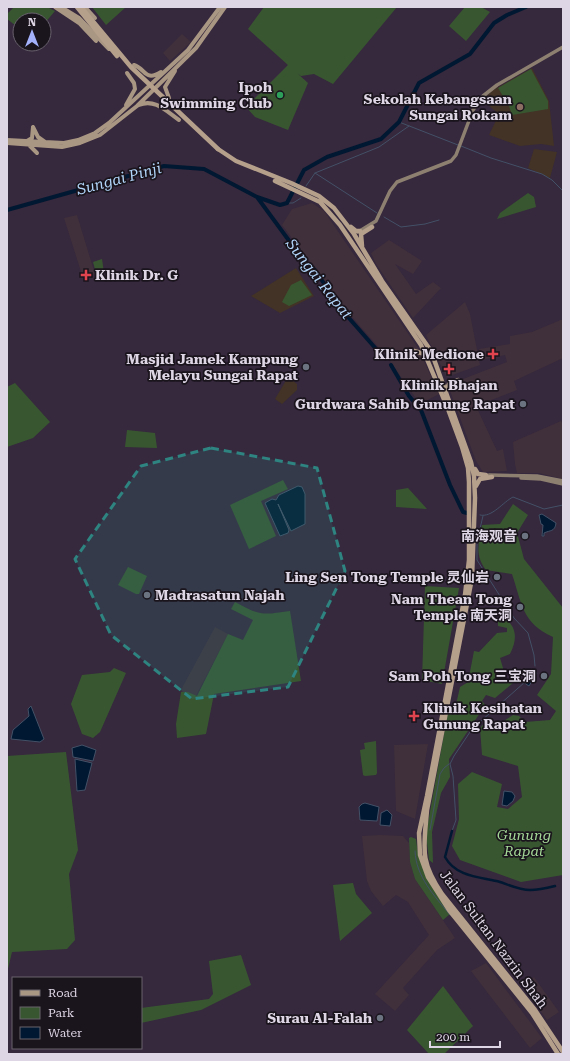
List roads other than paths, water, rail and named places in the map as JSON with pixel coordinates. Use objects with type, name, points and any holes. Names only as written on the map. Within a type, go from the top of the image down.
[{"type":"highway","name":"Jalan Sultan Nazrin Shah","points":[[77,7],[117,56],[217,150],[236,164],[282,184],[290,185]]},
{"type":"highway","name":"Jalan Sultan Nazrin Shah","points":[[81,7],[131,67],[217,150],[236,161],[301,190],[319,196],[334,208],[354,235],[382,281],[431,351],[471,462],[474,476],[475,498],[472,578],[427,810],[423,844],[424,857],[429,872],[452,906],[535,1010],[563,1052]]},
{"type":"highway","name":"Jalan Sultan Nazrin Shah","points":[[301,190],[320,202],[340,225],[421,345],[458,434],[468,468],[469,560],[465,595],[420,835],[420,855],[427,874],[454,917],[532,1013],[558,1054]]},
{"type":"highway","points":[[334,208],[353,230],[360,231]]},
{"type":"highway","points":[[340,225],[349,235],[354,235],[354,242],[367,262],[367,266]]},
{"type":"highway","points":[[362,247],[361,234],[372,227]]},
{"type":"highway","points":[[407,315],[424,343],[414,351],[425,354]]},
{"type":"highway","points":[[421,345],[428,353],[439,381],[443,382]]},
{"type":"highway","points":[[446,391],[449,384],[458,380]]},
{"type":"highway","points":[[471,462],[478,474],[486,475]]},
{"type":"highway","points":[[468,468],[474,476],[469,502]]},
{"type":"highway","points":[[475,498],[478,480],[492,477]]},
{"type":"highway","points":[[423,844],[420,835],[427,810]]},
{"type":"highway","points":[[452,906],[454,917],[464,921]]},
{"type":"main road","points":[[55,7],[79,23],[96,41]]},
{"type":"main road","points":[[61,7],[79,18],[117,56]]},
{"type":"main road","points":[[85,7],[95,18]]},
{"type":"main road","points":[[7,143],[38,146],[72,142],[88,137],[104,127],[146,90],[194,43],[220,7]]},
{"type":"main road","points":[[7,140],[71,146],[95,138],[110,129],[150,94],[196,48],[225,7]]},
{"type":"main road","points":[[354,235],[374,223],[392,187],[402,180],[451,161],[458,151],[473,110],[483,96],[497,85],[563,47]]},
{"type":"main road","points":[[134,65],[152,76],[171,65]]},
{"type":"main road","points":[[169,98],[165,87],[176,67]]},
{"type":"main road","points":[[126,108],[135,90],[134,83],[127,73]]},
{"type":"main road","points":[[137,106],[146,102],[153,103],[179,120]]},
{"type":"main road","points":[[24,141],[32,138],[34,127],[38,137],[48,145]]},
{"type":"main road","points":[[28,145],[38,153],[48,145]]},
{"type":"main road","points":[[354,235],[372,227],[379,220],[394,188],[402,180]]},
{"type":"main road","points":[[474,476],[537,476],[563,482]]},
{"type":"main road","points":[[474,476],[536,478],[563,482]]},
{"type":"water","points":[[298,486],[302,487],[305,494],[305,524],[291,531],[278,504],[289,530],[288,533],[280,536],[265,503],[272,499],[276,500],[279,495]]},
{"type":"water","points":[[542,514],[556,523],[555,528],[544,533],[544,536],[542,536],[543,525],[541,524],[539,515]]},
{"type":"water","points":[[531,669],[537,673],[529,686],[523,682]]},
{"type":"water","points":[[31,706],[44,739],[40,742],[11,739],[13,730],[29,716],[28,709]]},
{"type":"water","points":[[82,745],[96,750],[93,761],[73,757],[72,748]]},
{"type":"water","points":[[75,759],[92,763],[85,790],[77,791]]},
{"type":"water","points":[[504,791],[512,792],[515,796],[513,801],[507,806],[502,805]]},
{"type":"water","points":[[365,803],[379,807],[377,821],[360,820],[359,807]]},
{"type":"water","points":[[387,810],[392,815],[390,826],[380,825],[381,813]]},
{"type":"waterway","name":"Sungai Pinji","points":[[7,210],[164,166],[204,169],[257,197],[280,205],[287,203],[304,170],[327,157],[381,139],[399,122],[419,83],[470,54],[494,23],[507,15],[526,7]]},
{"type":"waterway","points":[[399,122],[458,145]]},
{"type":"waterway","points":[[306,186],[315,173],[379,147],[409,126]]},
{"type":"waterway","points":[[461,146],[491,158],[542,174],[552,180],[563,191]]},
{"type":"waterway","points":[[315,173],[377,213]]},
{"type":"waterway","name":"Sungai Rapat","points":[[257,197],[304,261],[315,270],[341,309],[384,358]]},
{"type":"waterway","points":[[287,203],[293,203],[301,198]]},
{"type":"waterway","points":[[384,217],[401,227],[425,224],[439,220]]},
{"type":"waterway","name":"Sungai Rapat","points":[[391,365],[409,396],[421,410],[450,485],[463,512],[467,513]]},
{"type":"waterway","name":"Sungai Rapat","points":[[480,515],[493,512],[513,497],[544,509],[563,505]]},
{"type":"waterway","points":[[483,516],[477,541],[477,560],[514,618],[528,633],[534,655],[535,666]]},
{"type":"waterway","points":[[452,831],[456,820],[453,776],[450,764],[472,729],[525,682]]},
{"type":"waterway","points":[[430,830],[440,774],[449,764]]},
{"type":"waterway","points":[[452,831],[445,857],[455,869],[469,875],[526,890],[555,886]]},
{"type":"waterway","points":[[415,851],[416,860],[422,877],[432,893],[450,915]]},
{"type":"place","name":"Ipoh Swimming Club","points":[[280,95]]},
{"type":"place","name":"Sekolah Kebangsaan Sungai Rokam","points":[[520,107]]},
{"type":"place","name":"Klinik Dr. G","points":[[86,275]]},
{"type":"place","name":"Klinik Medione","points":[[493,354]]},
{"type":"place","name":"Masjid Jamek Kampung Melayu Sungai Rapat","points":[[306,367]]},
{"type":"place","name":"Klinik Bhajan","points":[[449,369]]},
{"type":"place","name":"Gurdwara Sahib Gunung Rapat","points":[[523,404]]},
{"type":"place","name":"南海观音","points":[[525,536]]},
{"type":"place","name":"Ling Sen Tong Temple 灵仙岩","points":[[497,577]]},
{"type":"place","name":"Madrasatun Najah","points":[[147,595]]},
{"type":"place","name":"Nam Thean Tong Temple 南天洞","points":[[520,607]]},
{"type":"place","name":"Sam Poh Tong 三宝洞","points":[[544,676]]},
{"type":"place","name":"Klinik Kesihatan Gunung Rapat","points":[[414,716]]},
{"type":"place","name":"Surau Al-Falah","points":[[380,1018]]},
{"type":"park label","name":"Gunung Rapat","points":[[524,844]]}]
